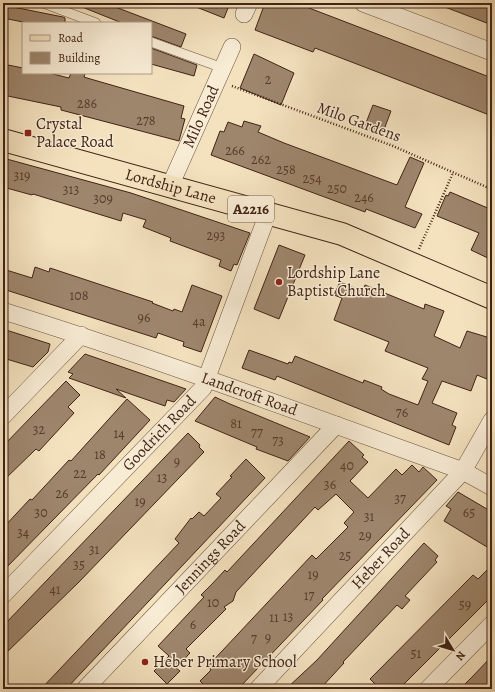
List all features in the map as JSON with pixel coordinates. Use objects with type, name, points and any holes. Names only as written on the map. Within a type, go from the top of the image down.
[{"type":"main road","name":"Lordship Lane","points":[[3,140],[342,234],[492,298]]},
{"type":"street","points":[[363,3],[492,52]]},
{"type":"street","name":"Milo Road","points":[[170,186],[232,47]]},
{"type":"street","name":"Goodrich Road","points":[[3,595],[202,388],[268,213]]},
{"type":"street","name":"Landcroft Road","points":[[3,311],[81,335],[207,378],[463,471],[492,487]]},
{"type":"street","points":[[3,416],[81,335]]},
{"type":"street","name":"Heber Road","points":[[259,689],[463,471],[492,420]]},
{"type":"street","name":"Jennings Road","points":[[85,689],[336,425]]},
{"type":"street","points":[[428,689],[492,624]]},
{"type":"lane","points":[[43,3],[93,22]]},
{"type":"lane","points":[[152,42],[221,74]]},
{"type":"path","name":"Milo Gardens","points":[[221,74],[491,189]]},
{"type":"path","points":[[412,264],[453,173]]},
{"type":"building","points":[[72,3],[105,3],[186,34],[181,47],[152,36],[152,22],[120,22]]},
{"type":"building","points":[[186,3],[230,3],[224,18]]},
{"type":"building","points":[[265,3],[296,3],[492,78],[492,116],[315,48],[313,52],[255,30]]},
{"type":"building","points":[[492,3],[492,25],[437,4]]},
{"type":"building","points":[[3,5],[63,17],[65,18],[65,22],[23,22],[3,18]]},
{"type":"building","points":[[152,48],[197,65],[194,76],[152,64]]},
{"type":"building","points":[[254,54],[294,73],[281,105],[240,88]]},
{"type":"building","points":[[3,64],[22,68],[22,74],[53,74],[69,78],[71,74],[85,74],[84,77],[87,78],[184,106],[181,118],[185,119],[179,141],[61,110],[61,107],[3,95]]},
{"type":"building","points":[[373,105],[391,111],[382,135],[364,128]]},
{"type":"building","points":[[244,121],[261,126],[258,132],[284,143],[397,185],[410,157],[424,163],[405,207],[422,214],[415,228],[366,209],[365,212],[211,155],[220,131],[224,132],[228,122],[242,127]]},
{"type":"building","points":[[3,158],[131,193],[250,233],[237,265],[234,264],[231,271],[219,266],[221,260],[170,241],[171,238],[143,227],[146,220],[123,213],[121,221],[33,194],[32,195],[3,187]]},
{"type":"building","points":[[450,192],[490,209],[492,204],[492,260],[471,250],[479,233],[437,216],[446,195],[448,196]]},
{"type":"building","name":"Lordship Lane Baptist Church","points":[[279,245],[305,255],[279,319],[254,309]]},
{"type":"building","points":[[35,267],[49,272],[50,268],[153,302],[152,303],[173,311],[174,309],[182,312],[192,285],[222,296],[201,352],[183,346],[184,342],[158,333],[156,338],[3,289],[3,269],[32,278]]},
{"type":"building","points":[[340,282],[362,291],[365,285],[424,309],[425,304],[444,311],[434,336],[460,348],[467,331],[490,338],[492,340],[492,381],[477,375],[471,391],[442,381],[432,403],[457,413],[452,425],[456,427],[449,445],[277,376],[275,380],[242,368],[249,350],[288,364],[289,362],[292,363],[295,356],[363,383],[364,380],[382,387],[381,389],[389,394],[418,405],[428,381],[422,379],[428,368],[385,351],[389,342],[334,320],[342,298],[334,295]]},
{"type":"building","points":[[3,329],[50,344],[48,352],[33,367],[3,358]]},
{"type":"building","points":[[85,354],[186,389],[174,402],[167,400],[165,406],[116,389],[126,398],[69,378],[73,374],[68,372]]},
{"type":"building","points":[[66,381],[80,395],[68,407],[74,413],[39,451],[36,449],[3,481],[3,446]]},
{"type":"building","points":[[215,397],[310,437],[288,461],[256,449],[257,447],[195,421]]},
{"type":"building","points":[[127,399],[150,420],[99,475],[98,474],[3,571],[3,528],[30,499],[32,500],[69,460],[71,461]]},
{"type":"building","points":[[188,433],[200,445],[199,447],[204,452],[79,582],[3,656],[3,626]]},
{"type":"building","points":[[349,441],[364,455],[362,457],[368,462],[350,481],[368,498],[396,469],[402,475],[412,465],[419,472],[423,467],[437,480],[322,599],[323,600],[238,689],[208,689],[200,681],[211,670],[208,666],[312,555],[316,559],[348,527],[344,523],[354,512],[336,494],[318,510],[315,507],[236,592],[233,601],[224,607],[226,609],[186,649],[190,653],[176,668],[180,671],[167,684],[154,671],[169,656],[158,646],[204,597],[201,595],[225,570],[227,572]]},
{"type":"building","points":[[246,459],[265,478],[66,689],[41,689],[179,543],[175,539],[191,518],[192,519],[199,512],[204,516],[221,498],[216,494]]},
{"type":"building","points":[[458,492],[492,512],[492,550],[444,521],[451,509],[446,506]]},
{"type":"building","points":[[424,543],[438,556],[435,560],[437,562],[405,596],[410,600],[402,609],[397,605],[343,662],[344,663],[320,689],[286,689],[317,660]]},
{"type":"building","points":[[492,565],[492,596],[399,689],[380,689],[370,679],[473,575],[478,579]]},
{"type":"building","points":[[492,656],[492,689],[460,689],[473,676]]},
{"type":"place","name":"Crystal Palace Road","points":[[28,133]]},
{"type":"place","name":"Lordship Lane Baptist Church","points":[[279,282]]},
{"type":"place","name":"Heber Primary School","points":[[145,662]]}]
